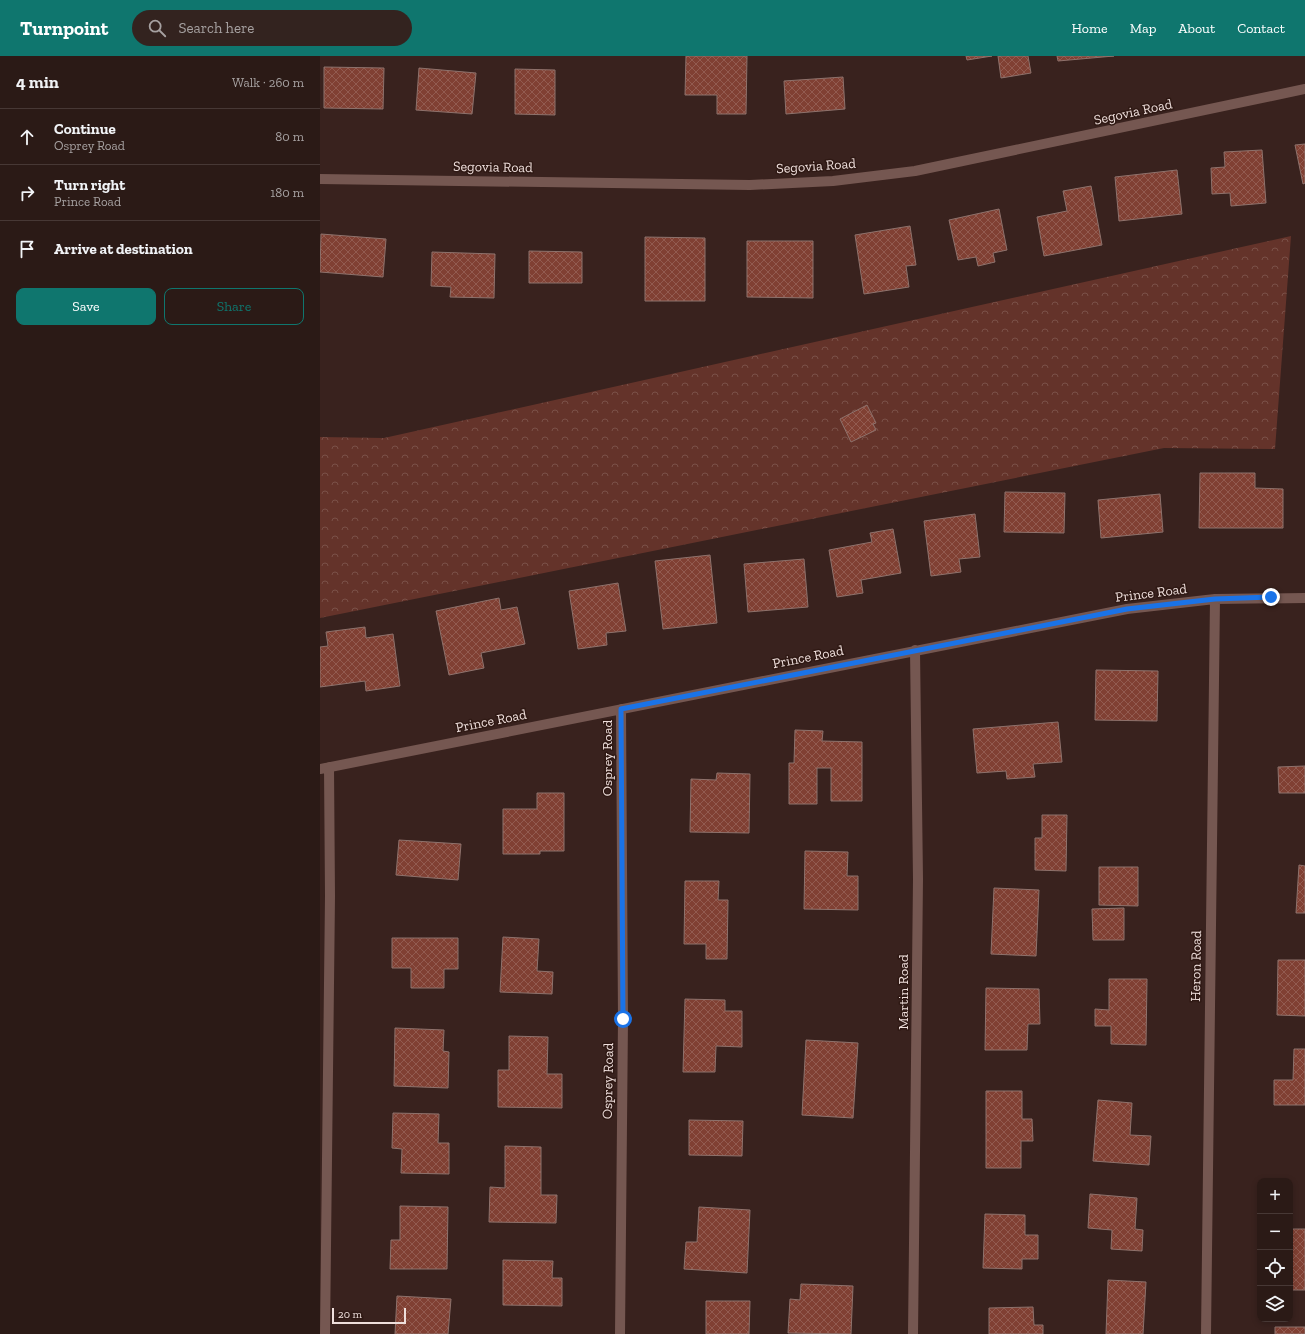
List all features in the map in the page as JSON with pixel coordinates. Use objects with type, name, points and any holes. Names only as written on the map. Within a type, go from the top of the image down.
[{"type":"street","name":"Segovia Road","points":[[320,179],[750,185],[833,181],[915,171],[1305,89]]},
{"type":"street","name":"Prince Road","points":[[325,768],[1127,609],[1215,599],[1271,597],[1305,598]]},
{"type":"street","name":"Heron Road","points":[[1206,1334],[1215,599]]},
{"type":"street","name":"Martin Road","points":[[913,1334],[918,879],[915,650]]},
{"type":"street","name":"Osprey Road","points":[[620,1334],[623,1027],[621,709]]},
{"type":"street","points":[[325,768],[330,912],[325,1334]]},
{"type":"green space","points":[[1291,236],[1275,449],[1164,448],[320,618],[320,437],[384,438]]},
{"type":"building","points":[[686,56],[747,56],[746,114],[717,114],[717,95],[685,95]]},
{"type":"building","points":[[966,56],[992,56],[967,60]]},
{"type":"building","points":[[998,56],[1028,56],[1031,73],[1001,78]]},
{"type":"building","points":[[1057,56],[1114,56],[1058,61]]},
{"type":"building","points":[[324,67],[384,68],[383,109],[324,108]]},
{"type":"building","points":[[419,68],[476,73],[472,114],[416,110]]},
{"type":"building","points":[[515,69],[555,70],[555,115],[515,114]]},
{"type":"building","points":[[843,77],[845,109],[786,114],[784,81]]},
{"type":"building","points":[[1305,144],[1305,183],[1303,184],[1295,145]]},
{"type":"building","points":[[1262,150],[1266,203],[1231,206],[1230,193],[1212,194],[1211,168],[1225,167],[1224,152]]},
{"type":"building","points":[[1177,170],[1182,214],[1119,221],[1115,177]]},
{"type":"building","points":[[1091,186],[1102,245],[1044,256],[1037,217],[1067,211],[1063,191]]},
{"type":"building","points":[[999,209],[1007,250],[993,253],[995,262],[978,266],[976,257],[958,260],[949,220]]},
{"type":"building","points":[[910,226],[916,265],[906,266],[909,287],[864,294],[855,235]]},
{"type":"building","points":[[321,234],[386,239],[383,277],[320,272]]},
{"type":"building","points":[[645,237],[705,238],[705,301],[645,301]]},
{"type":"building","points":[[747,241],[813,241],[813,298],[747,297]]},
{"type":"building","points":[[529,251],[582,252],[582,283],[529,283]]},
{"type":"building","points":[[432,252],[495,254],[494,298],[450,297],[451,287],[431,286]]},
{"type":"building","points":[[867,405],[876,423],[873,424],[876,430],[851,442],[840,419]]},
{"type":"building","points":[[1200,473],[1255,473],[1255,488],[1283,489],[1283,528],[1199,528]]},
{"type":"building","points":[[1005,492],[1065,493],[1064,533],[1004,532]]},
{"type":"building","points":[[1160,494],[1163,532],[1101,538],[1098,500]]},
{"type":"building","points":[[975,514],[980,557],[959,559],[961,572],[931,576],[924,521]]},
{"type":"building","points":[[893,529],[901,573],[861,580],[863,593],[837,597],[829,550],[872,542],[870,533]]},
{"type":"building","points":[[710,555],[717,623],[663,629],[655,561]]},
{"type":"building","points":[[804,559],[808,607],[748,612],[744,564]]},
{"type":"building","points":[[618,583],[626,631],[606,633],[607,645],[578,649],[569,591]]},
{"type":"building","points":[[499,598],[501,610],[517,607],[525,644],[481,653],[484,668],[449,675],[436,611]]},
{"type":"building","points":[[365,627],[366,638],[393,634],[400,686],[366,691],[365,681],[320,687],[320,647],[328,646],[326,632]]},
{"type":"building","points":[[1096,670],[1158,671],[1157,721],[1095,720]]},
{"type":"building","points":[[1058,722],[1062,762],[1033,764],[1035,777],[1007,779],[1006,771],[977,773],[973,729]]},
{"type":"building","points":[[795,730],[823,731],[822,741],[862,742],[862,801],[831,801],[831,768],[817,768],[817,804],[789,804],[789,763],[794,763]]},
{"type":"building","points":[[1305,766],[1305,793],[1279,793],[1278,767]]},
{"type":"building","points":[[717,773],[750,774],[749,833],[690,832],[691,779],[716,780]]},
{"type":"building","points":[[537,793],[564,793],[564,851],[540,851],[540,854],[503,854],[503,809],[537,809]]},
{"type":"building","points":[[1042,815],[1067,815],[1066,871],[1035,870],[1035,838],[1042,838]]},
{"type":"building","points":[[399,840],[461,844],[458,880],[396,875]]},
{"type":"building","points":[[805,851],[848,852],[847,876],[858,876],[858,910],[804,909]]},
{"type":"building","points":[[1299,865],[1305,866],[1305,913],[1296,913]]},
{"type":"building","points":[[1099,867],[1138,867],[1138,906],[1099,905]]},
{"type":"building","points":[[685,881],[719,881],[718,900],[728,900],[727,959],[706,959],[706,944],[684,944]]},
{"type":"building","points":[[994,888],[1039,890],[1036,956],[991,954]]},
{"type":"building","points":[[1124,908],[1124,940],[1093,940],[1092,909]]},
{"type":"building","points":[[503,937],[539,939],[537,971],[553,972],[552,994],[500,992]]},
{"type":"building","points":[[392,938],[458,938],[458,969],[444,969],[444,988],[411,988],[411,968],[392,968]]},
{"type":"building","points":[[1278,960],[1305,960],[1305,1016],[1277,1015]]},
{"type":"building","points":[[1109,979],[1147,979],[1146,1045],[1111,1044],[1111,1026],[1095,1026],[1095,1009],[1109,1010]]},
{"type":"building","points":[[986,988],[1039,989],[1040,1024],[1028,1024],[1027,1050],[985,1050]]},
{"type":"building","points":[[685,999],[725,1000],[725,1011],[742,1011],[742,1047],[716,1046],[715,1072],[683,1072]]},
{"type":"building","points":[[395,1028],[444,1030],[443,1051],[449,1052],[448,1088],[394,1086]]},
{"type":"building","points":[[509,1036],[548,1037],[547,1074],[562,1074],[562,1108],[498,1107],[498,1070],[509,1070]]},
{"type":"building","points":[[806,1040],[858,1043],[853,1118],[802,1115]]},
{"type":"building","points":[[1294,1049],[1305,1049],[1305,1105],[1274,1105],[1274,1080],[1293,1080]]},
{"type":"building","points":[[986,1091],[1022,1091],[1022,1119],[1032,1119],[1033,1141],[1021,1141],[1021,1168],[986,1168]]},
{"type":"building","points":[[1098,1100],[1132,1103],[1130,1135],[1151,1136],[1149,1165],[1093,1161]]},
{"type":"building","points":[[393,1113],[439,1114],[438,1143],[449,1143],[449,1174],[401,1173],[402,1149],[392,1148]]},
{"type":"building","points":[[689,1120],[743,1121],[742,1156],[689,1155]]},
{"type":"building","points":[[505,1146],[541,1147],[541,1195],[557,1195],[556,1223],[489,1222],[490,1187],[505,1188]]},
{"type":"building","points":[[1090,1194],[1137,1198],[1135,1229],[1143,1230],[1142,1251],[1111,1249],[1112,1230],[1088,1228]]},
{"type":"building","points":[[400,1206],[448,1207],[447,1269],[390,1269],[391,1240],[400,1240]]},
{"type":"building","points":[[699,1207],[750,1210],[747,1273],[684,1269],[686,1242],[697,1242]]},
{"type":"building","points":[[985,1214],[1025,1215],[1025,1235],[1038,1235],[1038,1259],[1022,1259],[1022,1269],[983,1268]]},
{"type":"building","points":[[1293,1229],[1305,1229],[1305,1290],[1293,1290]]},
{"type":"building","points":[[503,1260],[553,1261],[552,1278],[562,1278],[562,1306],[503,1305]]},
{"type":"building","points":[[1108,1280],[1146,1282],[1143,1334],[1106,1334]]},
{"type":"building","points":[[801,1284],[853,1286],[851,1334],[788,1333],[790,1299],[800,1300]]},
{"type":"building","points":[[397,1296],[451,1299],[448,1334],[395,1334]]},
{"type":"building","points":[[706,1301],[750,1301],[749,1334],[706,1334]]},
{"type":"building","points":[[1033,1307],[1034,1325],[1043,1325],[1043,1334],[989,1334],[989,1308]]},
{"type":"building","points":[[1275,1327],[1305,1327],[1305,1334],[1275,1334]]},
{"type":"route","points":[[623,1019],[621,709],[1127,609],[1215,599],[1271,597]]}]
